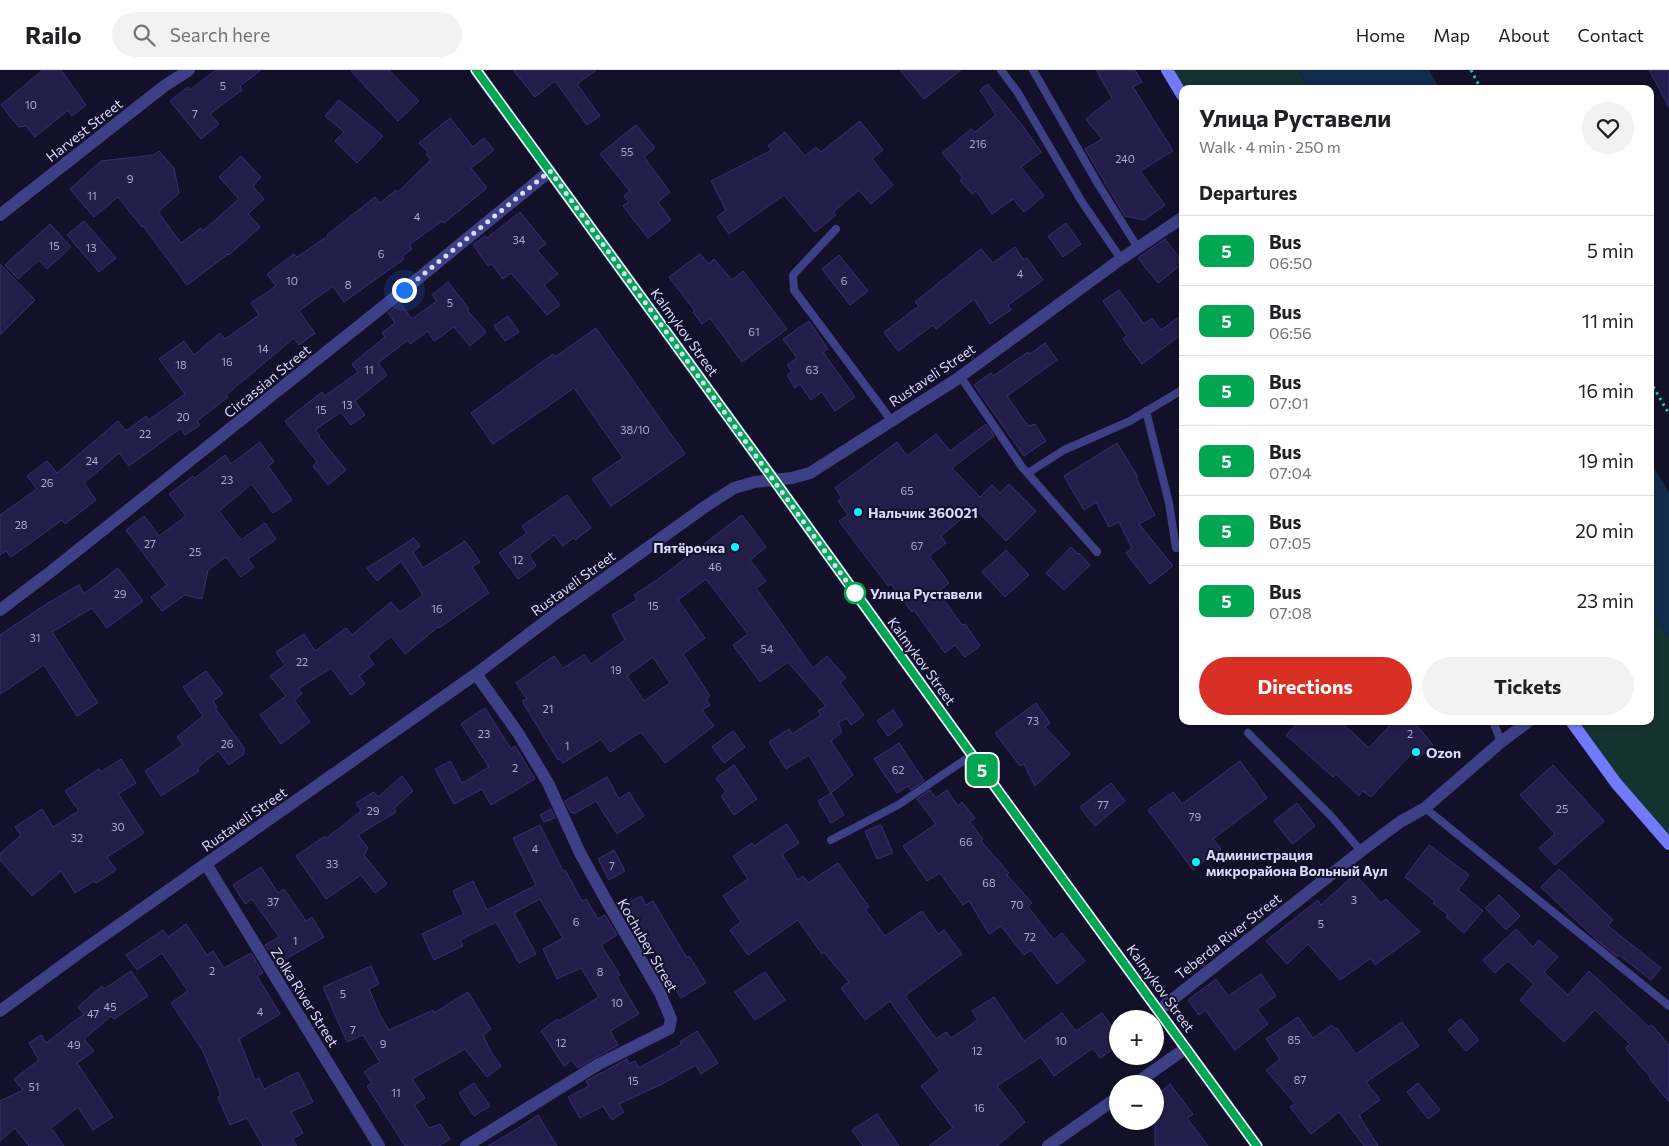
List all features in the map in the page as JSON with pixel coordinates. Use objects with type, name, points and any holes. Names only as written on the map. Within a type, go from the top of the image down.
[{"type":"main road","points":[[1167,70],[1179,90]]},
{"type":"main road","points":[[1574,725],[1616,783],[1669,844]]},
{"type":"street","name":"Harvest Street","points":[[0,216],[163,87],[189,70]]},
{"type":"street","name":"Kalmykov Street","points":[[476,70],[1159,1010]]},
{"type":"street","name":"Circassian Street","points":[[0,610],[389,303],[550,171]]},
{"type":"street","name":"Rustaveli Street","points":[[0,1011],[79,953],[476,674],[555,614],[706,506],[734,488],[755,482],[792,478],[810,473],[960,376],[1121,258],[1179,220]]},
{"type":"street","name":"Kochubey Street","points":[[466,1146],[599,1064],[659,1036],[669,1029],[671,1019],[660,993],[580,853],[548,783],[518,733],[476,674]]},
{"type":"street","name":"Teberda River Street","points":[[1159,1010],[1361,851],[1400,822],[1425,808],[1501,742],[1524,725]]},
{"type":"street","name":"Zolka River Street","points":[[206,864],[379,1146]]},
{"type":"street","name":"Kalmykov Street","points":[[1164,1017],[1257,1146]]},
{"type":"street","points":[[1148,1075],[1186,1048]]},
{"type":"street","points":[[1048,1146],[1109,1102]]},
{"type":"lane","points":[[1001,70],[1018,93],[1082,202],[1121,258]]},
{"type":"lane","points":[[1033,70],[1098,184],[1138,248]]},
{"type":"lane","points":[[836,229],[793,274],[794,290],[891,420]]},
{"type":"lane","points":[[960,376],[1028,473],[1097,552]]},
{"type":"lane","points":[[1028,473],[1064,450],[1130,421],[1179,392]]},
{"type":"lane","points":[[1146,411],[1169,502],[1176,548]]},
{"type":"lane","points":[[1495,725],[1501,742]]},
{"type":"lane","points":[[1248,734],[1318,802],[1361,851]]},
{"type":"lane","points":[[831,840],[898,805],[972,755]]},
{"type":"lane","points":[[1425,808],[1669,1006]]},
{"type":"path","points":[[1471,70],[1480,85]]},
{"type":"path","points":[[1654,388],[1669,414]]},
{"type":"green space","points":[[1167,70],[1298,70],[1307,85],[1179,85]]},
{"type":"green space","points":[[1654,615],[1669,637],[1669,844],[1574,725],[1654,725]]},
{"type":"water","points":[[1298,70],[1429,70],[1438,85],[1307,85]]},
{"type":"water","points":[[1654,468],[1669,493],[1669,637],[1654,615]]},
{"type":"building","points":[[43,70],[61,70],[86,105],[72,116],[68,110],[35,137],[26,126],[19,127],[1,105]]},
{"type":"building","points":[[216,70],[261,70],[240,86],[242,90],[210,114],[219,124],[201,139],[170,101],[188,87],[190,90]]},
{"type":"building","points":[[350,70],[389,70],[419,101],[398,121]]},
{"type":"building","points":[[513,70],[596,70],[577,84],[600,116],[587,125],[555,81],[535,97]]},
{"type":"building","points":[[900,70],[961,70],[924,99]]},
{"type":"building","points":[[1096,70],[1135,70],[1142,82],[1133,87],[1173,151],[1140,171],[1165,205],[1144,220],[1125,216],[1085,149],[1102,139],[1086,119],[1112,98]]},
{"type":"building","points":[[1649,70],[1669,70],[1669,107]]},
{"type":"building","points":[[988,84],[1022,125],[1041,152],[1021,167],[1044,196],[1024,212],[1013,199],[992,214],[976,191],[972,194],[960,180],[963,178],[942,153],[971,129],[975,132],[996,115],[980,90]]},
{"type":"building","points":[[339,100],[383,136],[357,163],[335,141],[344,132],[325,116]]},
{"type":"building","points":[[450,118],[473,147],[484,138],[494,150],[471,168],[487,188],[444,223],[442,221],[409,245],[412,249],[402,256],[404,259],[344,302],[333,286],[299,311],[315,333],[299,345],[294,338],[226,395],[228,397],[197,421],[200,425],[185,435],[181,428],[129,466],[119,453],[84,483],[96,500],[65,524],[62,520],[11,557],[6,551],[0,555],[0,515],[37,489],[27,476],[47,461],[57,473],[118,421],[126,431],[146,416],[149,420],[185,394],[159,359],[184,341],[194,355],[220,333],[225,339],[259,315],[251,303],[276,286],[267,274],[294,254],[297,257],[328,236],[375,197],[380,203],[396,190],[398,192],[431,160],[426,154],[428,152],[419,143]]},
{"type":"building","points":[[860,121],[883,150],[872,159],[893,185],[871,204],[859,190],[833,212],[836,215],[815,232],[784,195],[729,234],[717,217],[726,210],[711,181],[772,150],[768,146],[785,132],[805,156],[816,147],[821,152]]},
{"type":"building","points":[[636,125],[655,148],[644,157],[670,192],[658,202],[671,220],[648,238],[623,206],[629,202],[624,196],[630,191],[600,154]]},
{"type":"building","points":[[159,151],[174,168],[179,193],[158,212],[181,243],[201,228],[203,231],[239,199],[219,177],[241,156],[261,177],[253,186],[264,199],[248,214],[260,227],[229,255],[187,285],[143,226],[118,197],[94,217],[70,189],[101,161],[154,155]]},
{"type":"building","points":[[520,212],[546,244],[537,250],[558,274],[544,285],[560,305],[547,315],[511,273],[503,279],[492,264],[488,266],[473,245],[485,236],[487,238]]},
{"type":"building","points":[[84,221],[116,258],[99,272],[67,235]]},
{"type":"building","points":[[1066,223],[1081,244],[1063,257],[1048,236]]},
{"type":"building","points":[[50,224],[71,247],[47,269],[39,260],[18,279],[5,265]]},
{"type":"building","points":[[1165,239],[1179,257],[1179,266],[1158,283],[1138,258]]},
{"type":"building","points":[[1015,247],[1024,260],[1027,258],[1043,280],[1008,305],[1011,310],[990,324],[974,299],[936,329],[933,325],[898,351],[884,332],[919,306],[915,302],[981,249],[993,263]]},
{"type":"building","points":[[700,254],[709,264],[714,259],[732,280],[743,271],[787,329],[742,362],[710,318],[702,324],[693,312],[695,311],[669,277]]},
{"type":"building","points":[[839,255],[868,291],[850,305],[822,269]]},
{"type":"building","points":[[0,264],[35,300],[0,335]]},
{"type":"building","points":[[448,282],[469,309],[467,310],[486,332],[470,346],[454,327],[434,341],[428,331],[410,344],[408,340],[378,363],[387,375],[355,401],[365,415],[351,425],[341,412],[315,430],[346,470],[328,485],[313,466],[317,462],[285,421],[322,392],[325,396],[358,372],[352,364],[385,337],[382,333],[395,323],[388,313],[400,303],[412,319],[437,301],[432,295]]},
{"type":"building","points":[[1119,290],[1144,324],[1152,318],[1161,330],[1179,317],[1179,336],[1142,364],[1123,339],[1127,336],[1103,301]]},
{"type":"building","points":[[508,316],[519,332],[505,341],[494,326]]},
{"type":"building","points":[[809,321],[828,349],[823,352],[855,397],[835,411],[822,392],[811,400],[800,384],[795,388],[787,375],[792,372],[787,365],[797,358],[783,339]]},
{"type":"building","points":[[596,328],[685,454],[611,506],[592,479],[623,458],[574,388],[493,444],[471,413],[553,354],[555,357]]},
{"type":"building","points":[[1045,343],[1057,360],[1007,396],[1028,426],[1035,424],[1046,441],[1024,456],[974,385],[991,373],[993,376],[1028,352],[1030,354]]},
{"type":"building","points":[[986,424],[994,436],[952,468],[980,497],[992,485],[1000,493],[1009,484],[1036,511],[1006,541],[977,511],[969,518],[966,515],[941,536],[946,543],[929,556],[949,583],[938,592],[962,625],[965,624],[980,646],[965,657],[955,645],[945,653],[914,610],[912,612],[891,584],[888,586],[839,521],[848,515],[838,501],[842,498],[835,488],[897,442],[907,456],[936,434],[950,451]]},
{"type":"building","points":[[260,442],[274,462],[268,466],[292,500],[273,513],[252,484],[219,511],[241,540],[265,523],[276,539],[248,559],[254,567],[241,577],[226,557],[208,570],[202,599],[185,595],[162,611],[151,597],[167,585],[126,530],[144,516],[159,536],[186,516],[169,494],[193,476],[195,478],[225,455],[231,464]]},
{"type":"building","points":[[1117,443],[1138,477],[1136,478],[1155,515],[1139,524],[1173,566],[1150,584],[1126,553],[1132,548],[1119,522],[1109,527],[1096,502],[1084,510],[1064,476]]},
{"type":"building","points":[[567,495],[591,528],[563,546],[554,535],[529,555],[536,566],[518,579],[499,553],[527,533],[522,526]]},
{"type":"building","points":[[742,515],[766,547],[750,560],[766,581],[756,588],[813,668],[827,656],[846,678],[840,683],[864,715],[851,725],[847,718],[838,723],[842,732],[831,741],[853,775],[831,793],[809,755],[786,769],[769,742],[789,729],[792,734],[821,715],[818,711],[826,706],[788,662],[760,682],[733,645],[748,634],[706,579],[678,600],[705,638],[683,654],[710,696],[706,699],[710,705],[702,710],[714,726],[665,763],[641,732],[610,752],[601,739],[563,763],[560,759],[558,760],[522,701],[527,699],[516,683],[554,656],[563,668],[584,655],[591,664],[625,640],[612,615],[637,600],[634,595],[657,580]],"holes":[[[653,657],[670,683],[644,701],[627,676]]]},
{"type":"building","points":[[414,538],[420,546],[413,552],[423,568],[465,541],[480,562],[472,567],[489,593],[438,627],[405,654],[391,636],[368,656],[374,664],[359,676],[365,684],[351,695],[331,668],[298,689],[302,694],[294,700],[310,722],[281,744],[260,715],[286,696],[270,676],[285,665],[276,652],[304,634],[315,651],[346,628],[352,635],[391,602],[400,612],[423,595],[401,561],[377,581],[367,568]]},
{"type":"building","points":[[1071,547],[1090,565],[1064,590],[1046,573]]},
{"type":"building","points":[[1006,550],[1029,575],[1005,597],[982,572]]},
{"type":"building","points":[[118,568],[143,601],[107,628],[92,608],[52,632],[98,703],[77,716],[44,665],[0,694],[0,635],[79,585],[84,594]]},
{"type":"building","points":[[206,671],[223,694],[213,701],[217,707],[215,708],[244,748],[244,754],[229,765],[218,751],[197,768],[199,771],[161,796],[145,771],[183,745],[177,737],[203,716],[183,687]]},
{"type":"building","points":[[1036,703],[1050,723],[1045,727],[1070,754],[1035,786],[1024,764],[1020,766],[995,733]]},
{"type":"building","points":[[485,708],[511,749],[515,746],[535,779],[491,805],[482,789],[454,804],[435,769],[450,761],[462,783],[489,767],[461,724]]},
{"type":"building","points":[[893,710],[903,725],[888,736],[877,721]]},
{"type":"building","points":[[1296,725],[1344,725],[1369,748],[1390,725],[1416,725],[1433,745],[1417,759],[1412,753],[1371,797],[1363,791],[1359,796],[1336,774],[1333,777],[1286,735]]},
{"type":"building","points":[[733,731],[745,747],[724,763],[712,747]]},
{"type":"building","points":[[899,743],[924,781],[911,790],[908,786],[897,793],[874,759]]},
{"type":"building","points":[[121,759],[136,783],[118,794],[144,833],[107,857],[116,870],[96,883],[94,881],[75,893],[61,871],[32,896],[0,860],[0,854],[21,835],[15,827],[42,809],[53,827],[79,811],[65,791],[99,769],[101,772]]},
{"type":"building","points":[[1240,761],[1267,798],[1213,839],[1221,849],[1193,870],[1148,810],[1173,792],[1182,804]]},
{"type":"building","points":[[734,765],[757,799],[734,815],[721,796],[726,792],[716,778]]},
{"type":"building","points":[[1553,765],[1604,821],[1555,865],[1539,848],[1555,834],[1520,795]]},
{"type":"building","points":[[402,776],[413,791],[394,808],[396,812],[358,835],[368,848],[364,855],[387,884],[375,893],[361,875],[326,899],[296,856],[325,836],[327,838],[361,811],[356,803],[374,792],[378,797]]},
{"type":"building","points":[[607,777],[619,799],[629,792],[644,816],[617,834],[596,801],[574,814],[573,812],[571,813],[565,801]]},
{"type":"building","points":[[1111,783],[1125,801],[1095,826],[1080,807]]},
{"type":"building","points":[[930,790],[936,798],[947,790],[958,806],[962,802],[975,818],[970,822],[983,839],[981,841],[1009,873],[1007,875],[1032,903],[1028,907],[1054,940],[1062,933],[1085,961],[1057,984],[1031,950],[1024,955],[1001,926],[989,934],[969,901],[963,905],[940,873],[927,881],[903,846],[936,824],[917,799]]},
{"type":"building","points":[[831,793],[844,815],[831,823],[818,801]]},
{"type":"building","points":[[1297,803],[1315,826],[1292,844],[1274,821]]},
{"type":"building","points":[[551,809],[555,818],[544,822],[540,815]]},
{"type":"building","points":[[787,824],[799,843],[782,854],[798,880],[803,876],[808,883],[838,863],[869,907],[865,909],[885,936],[922,911],[938,934],[944,930],[962,954],[905,996],[936,1039],[946,1032],[951,1038],[978,1020],[972,1011],[994,997],[1024,1041],[1062,1013],[1076,1031],[1102,1013],[1109,1023],[1109,1052],[1100,1058],[1093,1048],[1054,1076],[1041,1057],[997,1086],[1025,1122],[997,1146],[929,1146],[953,1128],[921,1086],[940,1071],[890,1001],[865,1020],[841,988],[849,982],[824,952],[822,954],[798,920],[748,955],[730,930],[741,922],[723,896],[748,879],[733,856],[752,843],[754,846]]},
{"type":"building","points":[[540,825],[563,871],[565,870],[582,901],[586,899],[598,919],[605,915],[617,935],[601,945],[620,975],[617,977],[639,1014],[610,1031],[618,1045],[578,1068],[572,1060],[564,1066],[541,1031],[558,1019],[559,1021],[599,997],[581,968],[557,979],[543,949],[563,938],[540,899],[514,913],[536,954],[519,963],[496,922],[460,940],[463,946],[434,960],[422,934],[464,914],[453,891],[473,881],[487,910],[536,885],[513,838]]},
{"type":"building","points":[[881,825],[893,853],[877,859],[865,831]]},
{"type":"building","points":[[1429,845],[1469,875],[1458,890],[1483,911],[1464,933],[1446,917],[1448,915],[1433,903],[1435,901],[1405,877]]},
{"type":"building","points":[[614,850],[625,871],[609,880],[598,859]]},
{"type":"building","points":[[261,867],[278,893],[284,889],[306,921],[312,917],[324,937],[277,964],[265,945],[279,937],[252,899],[245,904],[233,885]]},
{"type":"building","points":[[1559,869],[1613,920],[1608,926],[1661,968],[1651,980],[1600,943],[1541,887]]},
{"type":"building","points":[[1355,874],[1381,903],[1386,899],[1420,932],[1375,965],[1371,958],[1340,980],[1308,944],[1287,964],[1266,941],[1318,900],[1321,905]]},
{"type":"building","points":[[1499,895],[1520,916],[1506,930],[1485,908]]},
{"type":"building","points":[[641,896],[646,905],[653,901],[687,958],[689,956],[706,983],[681,998],[641,936],[637,937],[620,907]]},
{"type":"building","points":[[186,924],[207,955],[213,951],[224,968],[251,953],[263,973],[257,976],[280,1014],[239,1039],[255,1080],[259,1078],[264,1089],[298,1072],[313,1102],[291,1112],[303,1133],[292,1139],[297,1146],[263,1146],[247,1118],[230,1125],[218,1097],[221,1095],[203,1051],[171,1003],[188,991],[162,953],[137,970],[126,955],[163,930],[168,937]]},
{"type":"building","points":[[1516,929],[1533,947],[1539,940],[1558,957],[1544,972],[1568,995],[1589,971],[1649,1027],[1652,1025],[1669,1045],[1669,1102],[1625,1048],[1630,1044],[1595,1010],[1564,1042],[1520,1000],[1534,984],[1508,961],[1495,973],[1483,960]]},
{"type":"building","points":[[371,966],[379,984],[369,989],[380,1015],[389,1030],[433,1010],[434,1013],[468,992],[491,1029],[483,1035],[491,1052],[501,1066],[487,1077],[465,1049],[412,1079],[425,1098],[414,1105],[429,1128],[440,1124],[450,1139],[439,1146],[405,1146],[367,1086],[372,1083],[364,1072],[380,1062],[363,1035],[347,1042],[323,987]]},
{"type":"building","points":[[131,971],[148,996],[114,1019],[111,1016],[84,1039],[94,1051],[77,1063],[113,1117],[93,1130],[78,1107],[51,1128],[64,1146],[29,1146],[15,1128],[0,1141],[0,1101],[23,1090],[14,1079],[39,1060],[29,1043],[41,1035],[46,1043],[84,1014],[78,1007],[102,986],[104,989]]},
{"type":"building","points":[[765,972],[785,1000],[755,1020],[735,992]]},
{"type":"building","points":[[1261,974],[1276,996],[1257,1009],[1268,1024],[1235,1050],[1205,1010],[1199,1015],[1188,1000],[1216,979],[1228,996]]},
{"type":"building","points":[[1298,1017],[1313,1038],[1332,1025],[1335,1029],[1337,1028],[1356,1054],[1402,1022],[1419,1046],[1366,1082],[1380,1100],[1359,1115],[1378,1146],[1364,1146],[1339,1112],[1311,1134],[1290,1107],[1295,1104],[1266,1070],[1280,1059],[1266,1039]]},
{"type":"building","points":[[1461,1019],[1479,1040],[1466,1051],[1448,1030]]},
{"type":"building","points":[[697,1031],[718,1063],[701,1074],[696,1065],[662,1084],[619,1104],[624,1112],[612,1120],[603,1106],[580,1118],[568,1097],[589,1086],[586,1081],[627,1059],[629,1064],[635,1061],[639,1068],[682,1044],[680,1042]]},
{"type":"building","points":[[474,1083],[490,1106],[474,1116],[459,1093]]},
{"type":"building","points":[[1418,1083],[1440,1110],[1428,1119],[1407,1092]]},
{"type":"building","points":[[1170,1084],[1193,1114],[1187,1118],[1208,1146],[1155,1146],[1155,1130],[1164,1130],[1164,1089]]},
{"type":"building","points":[[877,1114],[899,1146],[863,1146],[852,1130]]},
{"type":"building","points":[[538,1115],[557,1146],[488,1146],[517,1129]]},
{"type":"bus line","name":"5","points":[[476,70],[1257,1146]]},
{"type":"place","name":"Нальчик 360021","points":[[858,512]]},
{"type":"place","name":"Пятёрочка","points":[[735,547]]},
{"type":"place","name":"Улица Руставели","points":[[855,593]]},
{"type":"place","name":"Ozon","points":[[1416,752]]},
{"type":"place","name":"Администрация микрорайона Вольный Аул","points":[[1196,862]]},
{"type":"route","points":[[404,290],[550,171],[855,593]]}]
